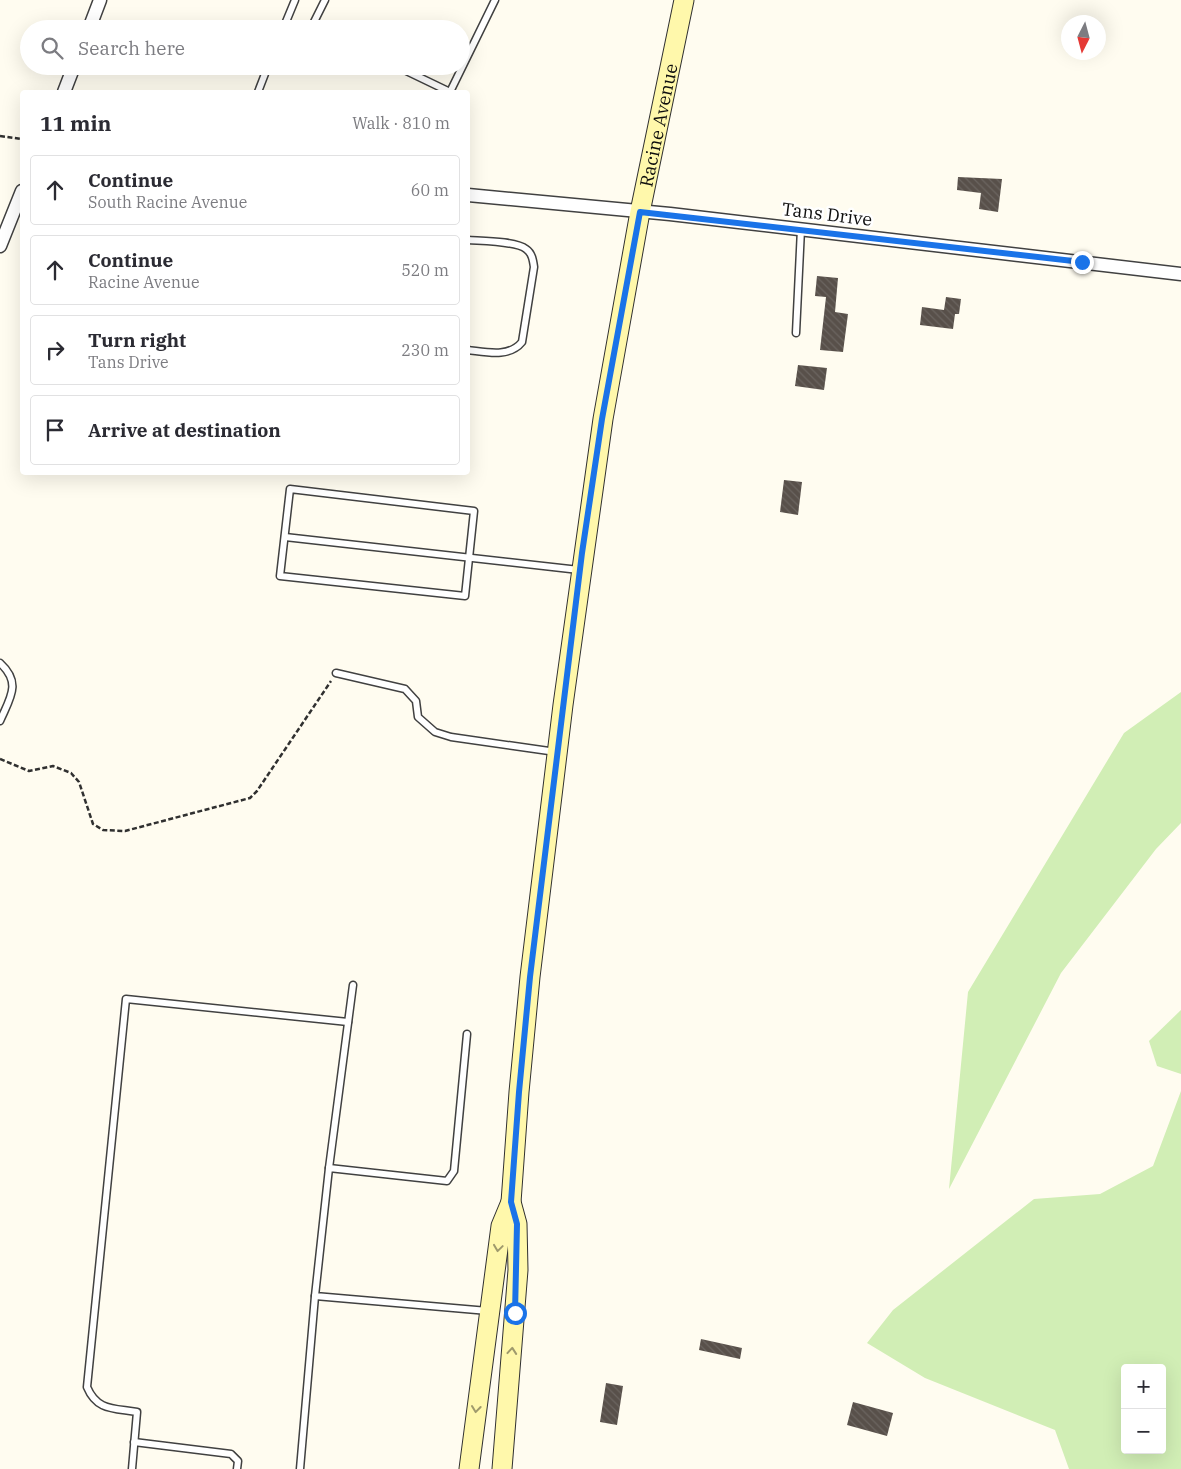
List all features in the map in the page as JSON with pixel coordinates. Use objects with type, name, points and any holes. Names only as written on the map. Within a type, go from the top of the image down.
[{"type":"main road","name":"Racine Avenue","points":[[511,1202],[529,987],[580,570],[602,419],[640,212],[684,0]]},
{"type":"main road","points":[[469,1469],[501,1226],[511,1202]]},
{"type":"main road","points":[[502,1469],[518,1270],[517,1224],[511,1202]]},
{"type":"street","points":[[92,20],[100,0]]},
{"type":"street","points":[[65,90],[71,75]]},
{"type":"street","name":"Tans Drive","points":[[470,195],[801,229],[1181,274]]},
{"type":"street","points":[[0,246],[20,196]]},
{"type":"lane","points":[[286,20],[295,0]]},
{"type":"lane","points":[[315,20],[325,0]]},
{"type":"lane","points":[[470,51],[495,0]]},
{"type":"lane","points":[[259,90],[265,75]]},
{"type":"lane","points":[[415,75],[446,90]]},
{"type":"lane","points":[[451,90],[458,75]]},
{"type":"lane","points":[[796,333],[801,229]]},
{"type":"lane","points":[[470,240],[526,248],[532,255],[534,267],[522,342],[517,349],[508,352],[470,350]]},
{"type":"lane","points":[[290,490],[474,511],[465,596],[280,576],[285,538],[290,490]]},
{"type":"lane","points":[[285,538],[580,570]]},
{"type":"lane","points":[[0,663],[11,673],[13,680],[11,697],[0,721]]},
{"type":"lane","points":[[336,673],[405,689],[416,701],[418,717],[435,732],[451,737],[557,752]]},
{"type":"lane","points":[[300,1469],[315,1296],[329,1168],[353,985]]},
{"type":"lane","points":[[132,1469],[137,1412],[103,1407],[92,1399],[87,1387],[126,999],[348,1022]]},
{"type":"lane","points":[[329,1168],[447,1181],[454,1171],[468,1034]]},
{"type":"lane","points":[[315,1296],[490,1311]]},
{"type":"lane","points":[[134,1442],[231,1454],[238,1462],[237,1469]]},
{"type":"path","points":[[0,136],[20,139]]},
{"type":"path","points":[[0,759],[29,771],[53,766],[66,770],[79,782],[89,817],[97,827],[116,832],[135,829],[250,798],[257,791],[320,701],[336,673]]},
{"type":"green space","points":[[1181,692],[1181,823],[1156,849],[1061,973],[949,1189],[968,992],[1124,733]]},
{"type":"green space","points":[[1181,1010],[1181,1074],[1157,1066],[1149,1041]]},
{"type":"green space","points":[[1181,1091],[1181,1469],[1069,1469],[1055,1430],[925,1378],[867,1343],[893,1310],[1034,1199],[1100,1194],[1153,1166]]},
{"type":"building","points":[[958,177],[1002,179],[998,212],[979,209],[981,193],[957,190]]},
{"type":"building","points":[[817,276],[838,278],[835,312],[848,314],[843,352],[820,350],[826,297],[815,296]]},
{"type":"building","points":[[946,297],[961,299],[959,314],[955,314],[953,329],[920,325],[922,307],[944,310]]},
{"type":"building","points":[[798,365],[827,368],[824,390],[795,386]]},
{"type":"building","points":[[784,480],[802,482],[798,515],[780,512]]},
{"type":"building","points":[[701,1339],[742,1348],[740,1359],[699,1350]]},
{"type":"building","points":[[606,1383],[623,1386],[617,1425],[600,1422]]},
{"type":"building","points":[[853,1402],[893,1413],[887,1436],[847,1425]]},
{"type":"route","points":[[515,1313],[518,1270],[517,1224],[511,1202],[530,977],[582,553],[602,419],[640,212],[851,234],[1082,262]]}]
